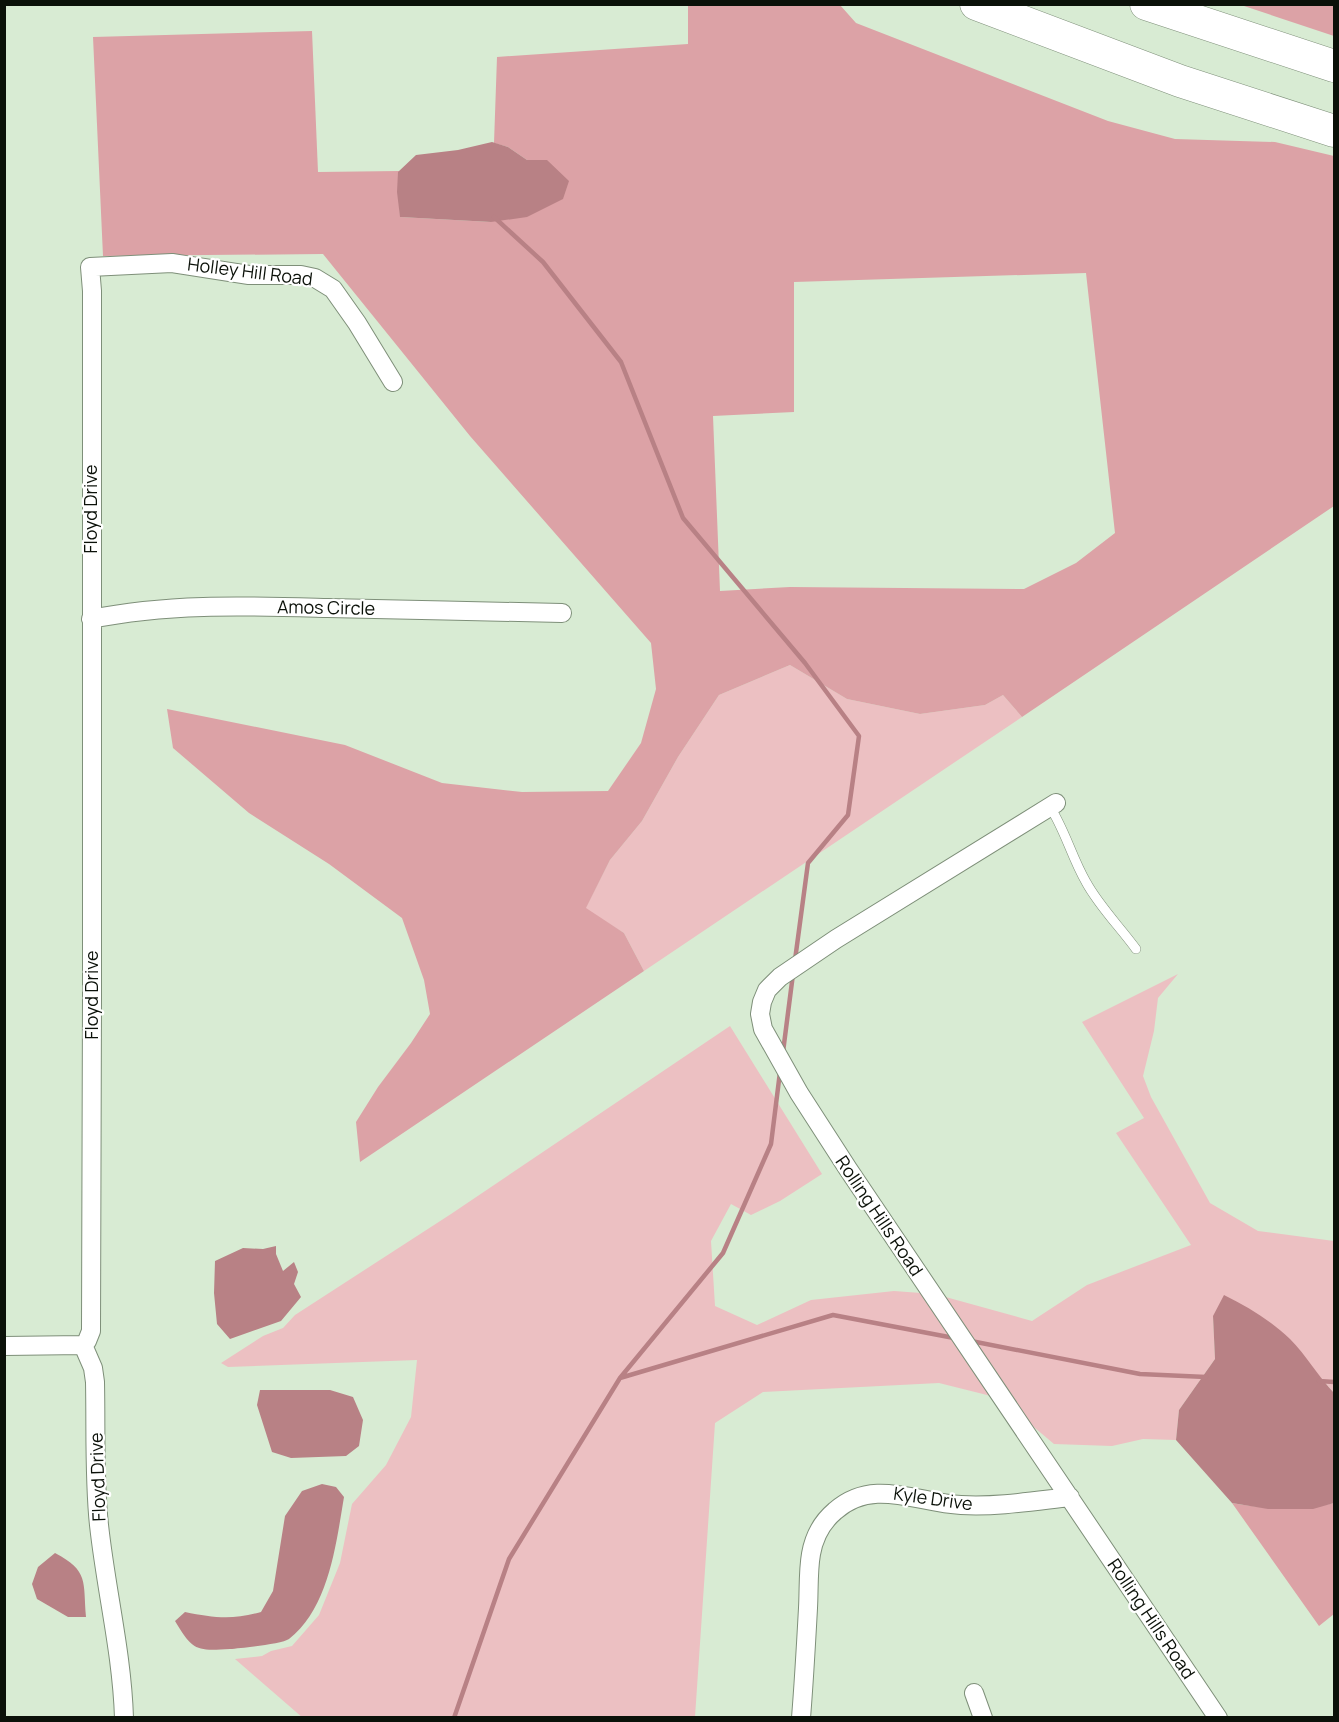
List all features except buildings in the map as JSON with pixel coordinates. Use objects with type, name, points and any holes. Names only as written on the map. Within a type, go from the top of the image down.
[{"type":"highway","points":[[976,4],[1180,81],[1335,131]]},
{"type":"highway","points":[[1146,4],[1335,66]]},
{"type":"street","name":"Holley Hill Road","points":[[90,267],[172,263],[249,275],[301,274],[315,278],[333,289],[393,382]]},
{"type":"street","name":"Floyd Drive","points":[[90,267],[92,291],[91,1331],[83,1345],[93,1368],[95,1382],[96,1482],[100,1527],[120,1659],[124,1718]]},
{"type":"street","name":"Amos Circle","points":[[91,619],[112,615],[208,607],[562,613]]},
{"type":"street","name":"Rolling Hills Road","points":[[1053,805],[836,939],[780,977],[767,990],[760,1014],[763,1029],[772,1047],[848,1169],[1218,1718]]},
{"type":"street","points":[[4,1346],[83,1345]]},
{"type":"street","name":"Kyle Drive","points":[[801,1718],[811,1555],[820,1527],[827,1517],[841,1505],[864,1495],[878,1492],[892,1492],[958,1505],[987,1506],[1070,1497]]},
{"type":"street","points":[[974,1693],[984,1718]]},
{"type":"lane","points":[[1053,805],[1077,866],[1088,886],[1136,949]]},
{"type":"shaded area","points":[[688,5],[840,5],[856,23],[1108,121],[1175,139],[1275,142],[1334,156],[1334,506],[1022,717],[1003,695],[985,705],[920,714],[847,699],[790,665],[719,695],[678,757],[642,821],[610,860],[586,908],[624,933],[644,971],[360,1162],[356,1122],[430,1014],[424,980],[402,918],[329,864],[249,813],[173,748],[167,709],[345,745],[442,783],[522,792],[608,791],[641,743],[656,689],[651,643],[470,436],[323,254],[103,256],[93,37],[312,31],[318,172],[399,171],[400,217],[491,222],[527,160],[508,147],[494,143],[497,57],[688,44]],"holes":[[[1086,273],[1115,533],[1076,563],[1024,589],[790,587],[720,591],[713,416],[794,412],[794,282]]]},
{"type":"shaded area","points":[[1241,5],[1334,5],[1334,36]]},
{"type":"shaded area","points":[[492,142],[508,147],[527,160],[547,160],[569,181],[563,199],[527,217],[491,222],[400,217],[397,192],[398,172],[416,155],[458,150]]},
{"type":"shaded area","points":[[790,665],[847,699],[920,714],[985,705],[1003,695],[1022,717],[644,971],[624,933],[585,909],[610,860],[642,821],[678,757],[719,695]]},
{"type":"shaded area","points":[[1178,974],[1158,998],[1154,1031],[1143,1076],[1151,1097],[1210,1203],[1258,1231],[1334,1241],[1334,1393],[1319,1376],[1213,1316],[1215,1359],[1179,1410],[1176,1440],[1143,1439],[1112,1446],[1054,1444],[1029,1423],[942,1296],[1032,1321],[1087,1285],[1191,1245],[1116,1133],[1144,1118],[1082,1022]]},
{"type":"shaded area","points":[[730,1026],[822,1174],[780,1201],[751,1215],[731,1204],[711,1241],[715,1306],[757,1325],[811,1300],[894,1291],[921,1293],[991,1396],[939,1383],[763,1392],[715,1423],[695,1717],[303,1718],[235,1659],[262,1656],[271,1651],[292,1646],[319,1615],[340,1563],[352,1504],[386,1465],[411,1417],[417,1360],[228,1367],[221,1363],[263,1336],[283,1328],[295,1315],[451,1214]]},
{"type":"shaded area","points":[[276,1246],[276,1254],[283,1271],[294,1262],[298,1272],[294,1284],[301,1297],[281,1321],[230,1339],[217,1324],[214,1293],[215,1261],[243,1248],[263,1249]]},
{"type":"shaded area","points":[[1224,1295],[1258,1314],[1282,1332],[1296,1345],[1334,1393],[1334,1503],[1313,1509],[1268,1509],[1232,1503],[1176,1440],[1179,1410],[1215,1359],[1213,1316]]},
{"type":"shaded area","points":[[260,1390],[330,1390],[353,1397],[363,1420],[359,1446],[346,1456],[291,1458],[272,1452],[257,1405]]},
{"type":"shaded area","points":[[322,1484],[336,1487],[344,1497],[329,1574],[322,1593],[303,1626],[289,1639],[270,1644],[210,1650],[191,1644],[175,1621],[185,1612],[223,1617],[261,1612],[273,1591],[285,1516],[302,1491]]},
{"type":"shaded area","points":[[1232,1503],[1283,1509],[1309,1508],[1334,1503],[1334,1614],[1319,1626]]},
{"type":"shaded area","points":[[55,1553],[74,1566],[82,1578],[86,1617],[68,1617],[37,1599],[32,1584],[38,1567]]},
{"type":"waterway","points":[[494,217],[543,262],[621,362],[683,518],[805,663],[859,736],[848,815],[808,863],[795,960]]},
{"type":"waterway","points":[[783,1052],[793,974]]},
{"type":"waterway","points":[[620,1378],[723,1253],[771,1144],[780,1072]]},
{"type":"waterway","points":[[454,1718],[509,1559],[620,1378],[833,1315],[954,1338]]},
{"type":"waterway","points":[[971,1341],[1140,1374],[1206,1377]]},
{"type":"waterway","points":[[1319,1381],[1334,1382]]}]
